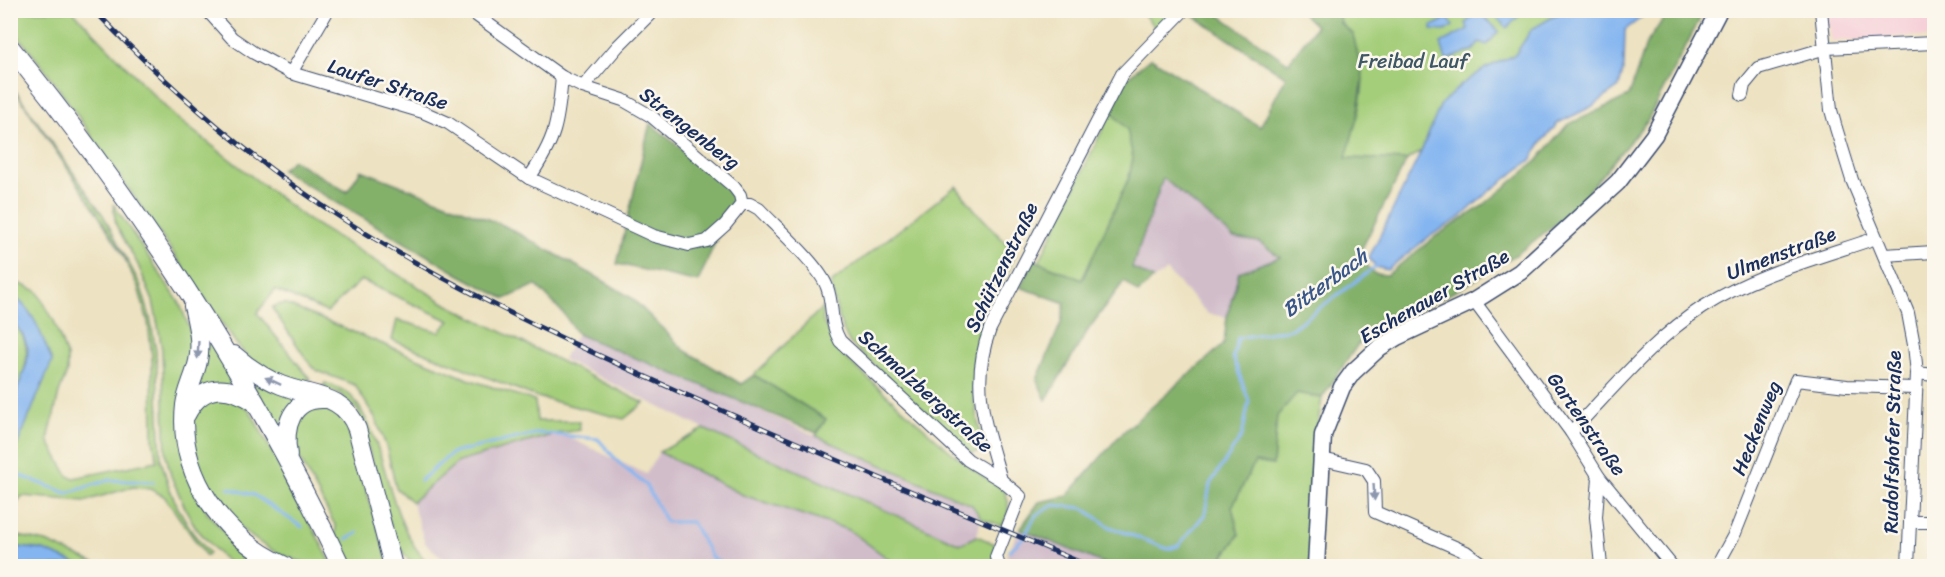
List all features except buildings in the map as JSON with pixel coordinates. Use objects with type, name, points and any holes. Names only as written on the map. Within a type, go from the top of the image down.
[{"type":"main road","name":"Eschenauer Straße","points":[[1316,567],[1318,491],[1323,435],[1342,387],[1353,372],[1379,348],[1397,337],[1474,301],[1520,272],[1625,173],[1654,135],[1719,10]]},
{"type":"main road","points":[[10,46],[116,185],[190,293],[257,404],[291,466],[341,567]]},
{"type":"main road","points":[[190,293],[197,323],[199,347],[198,359],[187,397],[185,417],[187,442],[193,467],[203,491],[216,512],[242,540],[285,567]]},
{"type":"main road","points":[[223,347],[268,380],[328,399],[345,408],[354,421],[393,567]]},
{"type":"main road","points":[[185,417],[198,397],[219,390],[241,393],[257,404]]},
{"type":"main road","points":[[291,466],[286,432],[291,416],[303,404],[311,400],[328,399]]},
{"type":"main road","points":[[384,530],[405,567]]},
{"type":"street","name":"Laufer Straße","points":[[207,10],[232,38],[291,73],[423,112],[448,123],[530,178],[654,236],[689,245],[706,241],[713,237],[742,204]]},
{"type":"street","name":"Laufer Straße","points":[[291,73],[328,10]]},
{"type":"street","name":"Strengenberg","points":[[469,10],[562,77],[583,87],[623,100],[651,116],[734,187],[740,195],[742,204],[750,204],[759,209],[818,270],[828,289]]},
{"type":"street","points":[[583,87],[618,46],[654,10]]},
{"type":"street","name":"Schützenstraße","points":[[999,567],[996,557],[1020,496],[1001,480],[982,413],[979,382],[982,350],[990,329],[1122,74],[1184,10]]},
{"type":"street","name":"Rudolfshofer Straße","points":[[1821,10],[1831,110],[1852,180],[1908,313],[1914,345],[1917,373],[1908,567]]},
{"type":"street","points":[[1742,95],[1744,85],[1758,68],[1826,48],[1935,43]]},
{"type":"street","points":[[530,178],[546,154],[555,132],[560,112],[562,77]]},
{"type":"street","name":"Ulmenstraße","points":[[1571,432],[1668,332],[1703,307],[1743,285],[1876,237]]},
{"type":"street","points":[[1884,255],[1935,252]]},
{"type":"street","name":"Schmalzbergstraße","points":[[828,289],[833,330],[840,341],[968,460],[1001,480]]},
{"type":"street","name":"Gartenstraße","points":[[1474,301],[1571,432],[1599,477],[1672,567]]},
{"type":"street","points":[[1917,373],[1935,375]]},
{"type":"street","name":"Heckenweg","points":[[1717,567],[1735,533],[1796,380],[1847,386],[1915,388]]},
{"type":"street","points":[[1322,459],[1366,469],[1374,481],[1376,512],[1466,552],[1485,567]]},
{"type":"street","points":[[1599,477],[1596,517],[1600,567]]},
{"type":"street","points":[[1910,522],[1935,522]]},
{"type":"shaded area","points":[[1827,11],[1934,11],[1934,38],[1911,36],[1832,41]]},
{"type":"shaded area","points":[[1163,177],[1234,238],[1259,242],[1280,258],[1239,272],[1227,317],[1208,314],[1166,270],[1153,279],[1132,268]]},
{"type":"shaded area","points":[[577,334],[724,395],[972,505],[981,518],[977,536],[960,544],[704,429],[563,359]]},
{"type":"shaded area","points":[[559,433],[646,474],[659,452],[743,495],[850,530],[898,566],[452,566],[425,543],[412,502],[458,462]]},
{"type":"shaded area","points":[[1020,529],[1109,566],[1033,566],[1006,556]]},
{"type":"green space","points":[[11,11],[73,11],[174,116],[308,220],[448,305],[644,403],[624,419],[537,397],[392,340],[397,320],[439,332],[450,321],[361,280],[327,312],[275,290],[257,313],[311,380],[290,383],[256,366],[238,346],[50,76],[11,27]]},
{"type":"green space","points":[[1141,11],[1175,11],[1156,29]]},
{"type":"green space","points":[[1196,11],[1213,11],[1288,63],[1316,26],[1300,11],[1338,11],[1340,23],[1353,34],[1363,78],[1357,118],[1346,158],[1407,160],[1358,256],[1375,274],[1387,275],[1436,236],[1481,207],[1537,161],[1567,125],[1629,96],[1646,44],[1669,11],[1704,11],[1647,121],[1570,213],[1517,254],[1468,284],[1358,344],[1322,398],[1297,393],[1277,416],[1273,465],[1255,462],[1232,507],[1239,535],[1216,566],[1110,566],[1020,529],[1039,502],[1067,496],[1121,434],[1224,344],[1227,317],[1239,272],[1280,257],[1259,242],[1234,238],[1163,178],[1132,268],[1153,279],[1138,293],[1124,281],[1088,330],[1046,400],[1037,380],[1061,323],[1065,303],[1020,287],[1034,260],[1082,280],[1129,178],[1133,158],[1127,129],[1111,112],[1122,82],[1151,58],[1260,127],[1286,77],[1192,15]]},
{"type":"green space","name":"Freibad Lauf","points":[[1338,11],[1563,11],[1532,29],[1515,55],[1486,68],[1461,85],[1441,104],[1421,152],[1407,160],[1346,158],[1363,83],[1360,68]]},
{"type":"green space","points":[[10,83],[103,215],[140,284],[150,317],[156,351],[161,460],[178,508],[193,533],[209,553],[206,556],[164,496],[150,489],[133,487],[85,501],[22,496],[11,510],[11,460],[52,361],[31,316],[11,295],[11,280],[37,291],[54,321],[67,357],[67,372],[59,393],[48,440],[68,476],[74,478],[157,461],[153,440],[152,357],[148,322],[138,287],[122,253],[96,211]]},
{"type":"green space","points":[[1111,112],[1128,129],[1133,158],[1129,177],[1082,280],[1039,262]]},
{"type":"green space","points":[[650,123],[736,194],[698,282],[617,264]]},
{"type":"green space","points":[[293,160],[347,192],[361,170],[503,225],[632,298],[684,350],[741,384],[754,375],[826,419],[817,433],[577,334],[564,314],[536,285],[505,299],[281,170]]},
{"type":"green space","points":[[956,186],[1016,254],[978,335],[974,366],[974,400],[979,428],[987,447],[984,451],[971,453],[850,343],[840,322],[831,283]]},
{"type":"green space","points":[[113,204],[179,302],[189,327],[192,346],[190,364],[183,385],[207,513],[240,548],[271,566],[233,566],[221,556],[196,528],[171,476],[166,455],[162,350],[153,301],[138,265],[116,225]]},
{"type":"green space","points":[[285,304],[468,379],[535,401],[537,421],[579,421],[580,430],[559,433],[458,462],[412,502],[396,488],[387,449],[376,419],[355,385],[318,371],[311,366],[272,308]]},
{"type":"green space","points":[[822,308],[823,322],[842,355],[951,452],[1004,490],[1008,500],[1008,513],[1002,526],[981,518],[972,505],[816,436],[826,419],[754,375]]},
{"type":"green space","points":[[11,319],[20,330],[24,341],[26,361],[11,406]]},
{"type":"green space","points":[[207,334],[235,382],[233,385],[198,391]]},
{"type":"green space","points":[[246,374],[302,395],[279,428]]},
{"type":"green space","points":[[325,383],[350,395],[362,412],[375,441],[393,498],[408,535],[431,566],[415,566],[404,554],[392,533],[358,411],[339,393],[322,388]]},
{"type":"green space","points":[[1297,393],[1322,398],[1312,482],[1310,566],[1217,566],[1239,535],[1232,507],[1255,462],[1273,465],[1276,416]]},
{"type":"green space","points":[[225,394],[249,409],[333,566],[308,563],[284,556],[262,544],[241,528],[224,510],[210,488],[200,465],[191,422],[202,402]]},
{"type":"green space","points":[[324,406],[336,411],[346,422],[389,566],[350,566],[335,534],[336,527],[292,444],[291,425],[303,410]]},
{"type":"green space","points":[[704,429],[960,544],[977,536],[995,544],[993,566],[898,566],[849,530],[743,495],[659,452]]},
{"type":"green space","points":[[10,534],[46,542],[101,566],[82,566],[43,550],[11,546]]},
{"type":"water","points":[[1478,11],[1499,31],[1487,45],[1479,42],[1474,50],[1446,60],[1441,43],[1468,29],[1466,23]]},
{"type":"water","points":[[1490,11],[1524,11],[1507,28]]},
{"type":"water","points":[[1563,11],[1645,11],[1641,18],[1625,30],[1624,66],[1619,87],[1591,107],[1558,123],[1541,143],[1531,160],[1487,193],[1461,217],[1430,236],[1387,270],[1376,267],[1369,258],[1421,152],[1441,104],[1461,85],[1486,68],[1515,55],[1532,29]]},
{"type":"water","points":[[1448,18],[1453,26],[1445,31],[1432,30],[1432,26]]},
{"type":"water","points":[[11,295],[26,307],[31,315],[52,361],[11,460],[11,406],[27,363],[28,348],[23,335],[11,319]]},
{"type":"water","points":[[11,546],[43,550],[82,566],[11,566]]},
{"type":"waterway","name":"Bitterbach","points":[[1009,551],[1024,537],[1036,515],[1054,505],[1083,508],[1110,527],[1168,549],[1178,546],[1205,514],[1210,484],[1242,436],[1249,401],[1233,357],[1238,338],[1291,329],[1378,265]]},
{"type":"waterway","name":"Bitterbach","points":[[420,481],[452,453],[539,433],[598,439],[621,465],[646,485],[666,522],[692,522],[712,558],[728,566]]},
{"type":"waterway","name":"Bitterbach","points":[[10,458],[16,474],[67,493],[109,480],[154,482]]},
{"type":"waterway","name":"Bitterbach","points":[[228,488],[254,495],[302,527]]},
{"type":"waterway","name":"Bitterbach","points":[[347,539],[358,533]]},
{"type":"waterway","name":"Bitterbach","points":[[971,566],[991,561]]},
{"type":"railway","points":[[94,10],[183,96],[278,175],[346,221],[423,267],[542,328],[664,385],[1089,566]]}]
